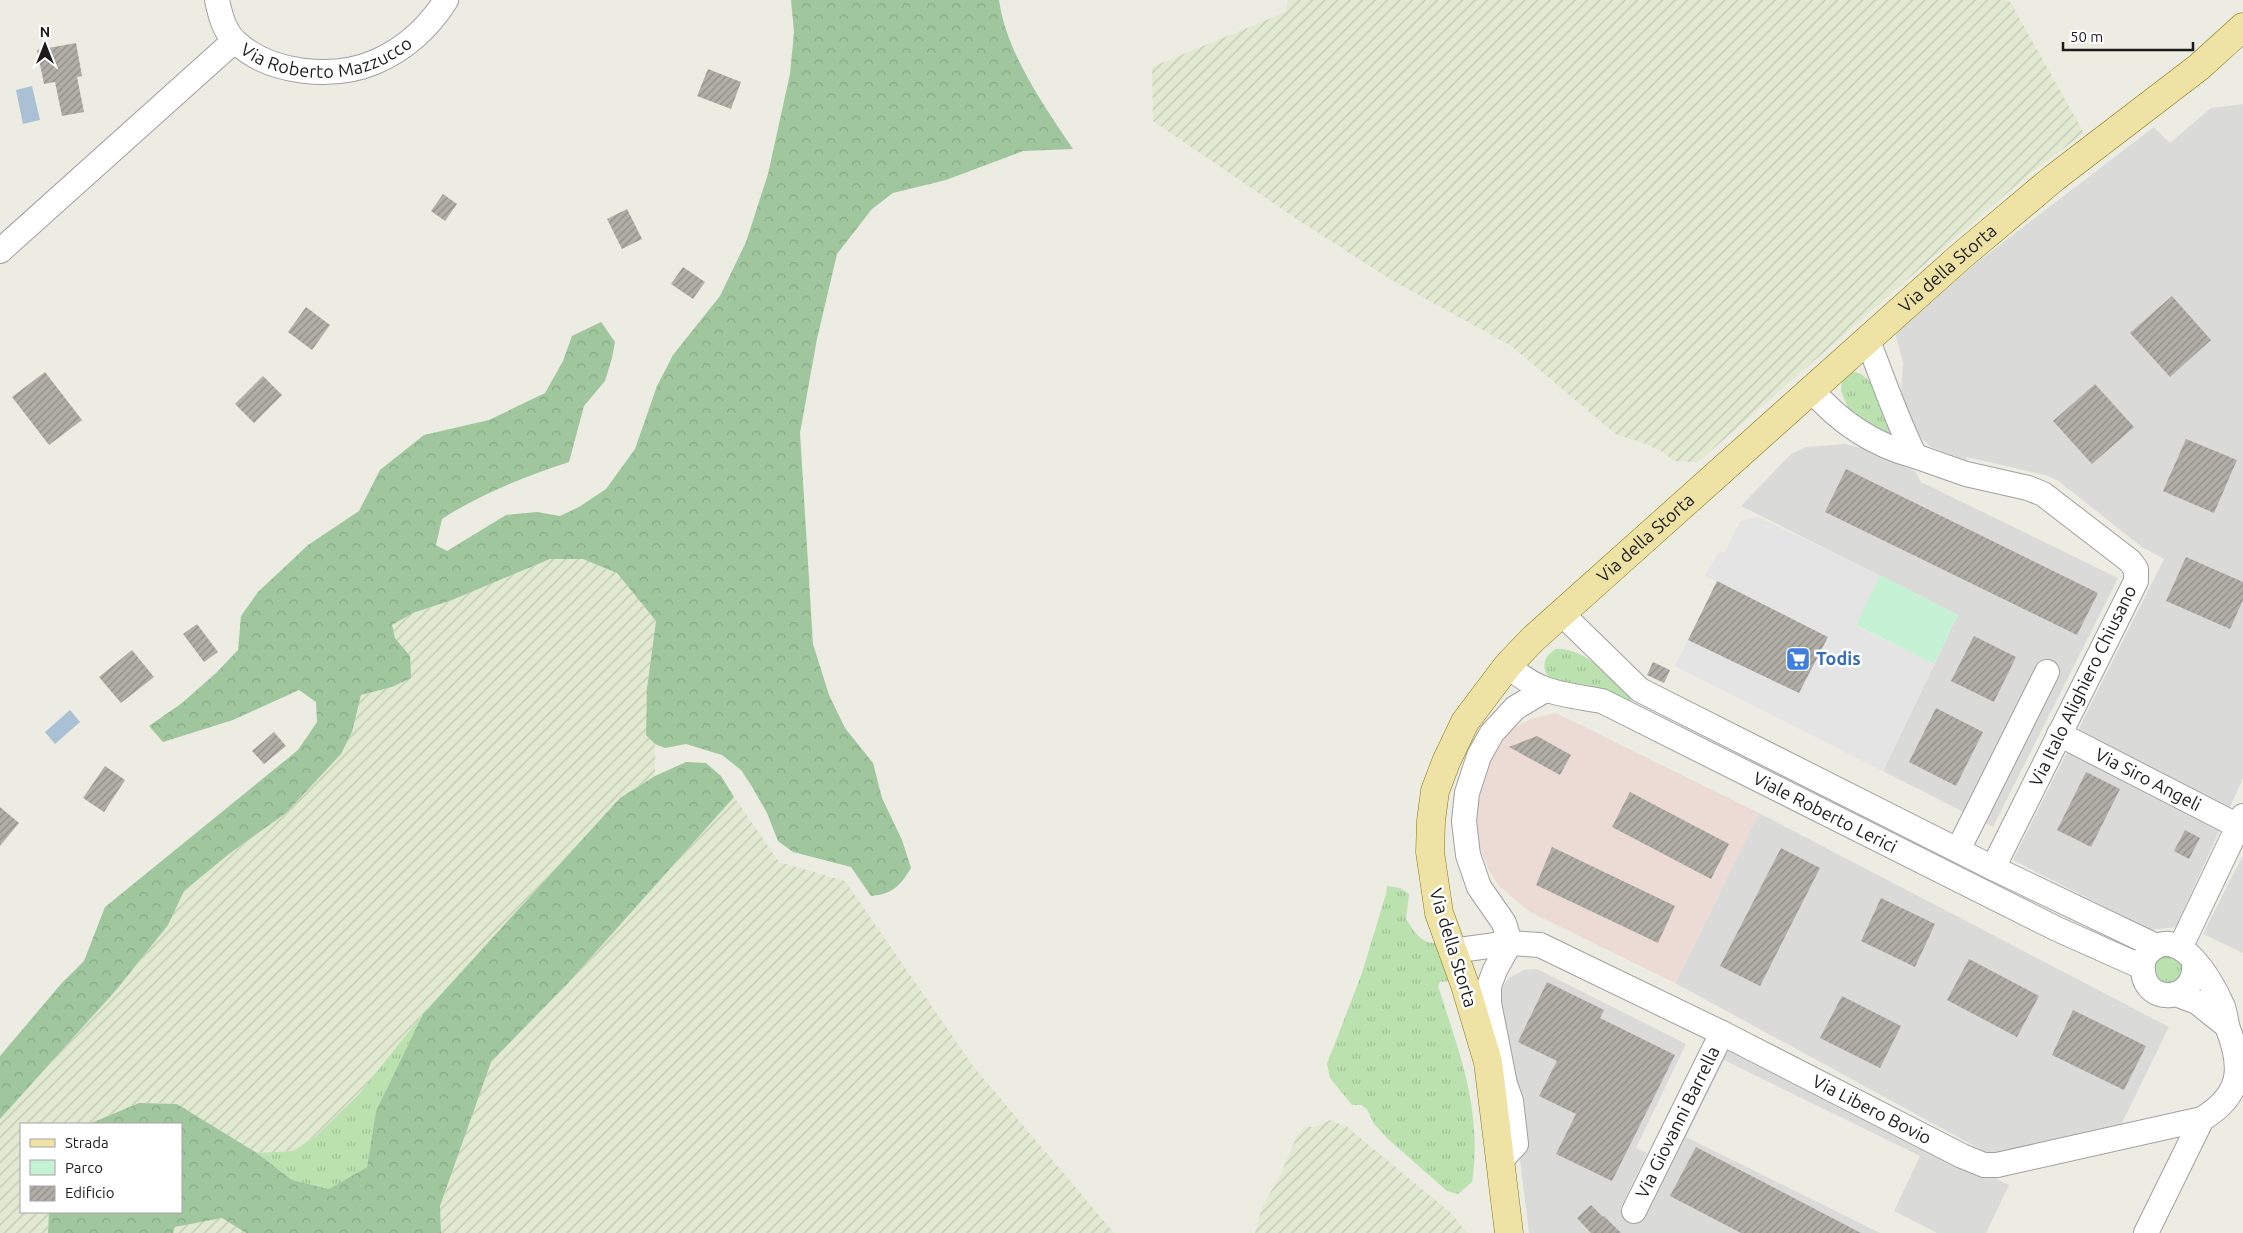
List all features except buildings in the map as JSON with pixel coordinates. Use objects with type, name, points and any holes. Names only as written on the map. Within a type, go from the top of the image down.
[{"type":"main road","name":"Via della Storta","points":[[1510,1233],[1488,1062],[1439,913],[1432,878],[1430,852],[1431,821],[1435,791],[1465,722],[1508,665],[1561,613],[1811,389],[2054,178],[2199,67],[2243,28]]},
{"type":"street","name":"Via Roberto Mazzucco","points":[[217,0],[226,30],[234,41],[261,59],[297,69],[338,71],[358,68],[375,62],[410,41],[426,27],[446,0]]},
{"type":"street","points":[[0,251],[234,41]]},
{"type":"street","points":[[1868,339],[1900,428],[1915,456]]},
{"type":"street","name":"Via Italo Alighiero Chiusano","points":[[1811,389],[1828,409],[1862,433],[1894,450],[1966,474],[2028,488],[2043,494],[2130,561],[2136,569],[2136,581],[1993,868]]},
{"type":"street","name":"Viale Roberto Lerici","points":[[1561,613],[1640,690],[1795,766],[1993,868],[2156,946]]},
{"type":"street","name":"Viale Roberto Lerici","points":[[1508,665],[1523,680],[1546,690],[1602,701],[2057,929],[2142,967]]},
{"type":"street","points":[[1958,850],[2047,672]]},
{"type":"street","points":[[1501,1160],[1516,1144],[1511,1101],[1505,1084],[1489,1003],[1489,986],[1495,970],[1510,943],[1504,923],[1479,887],[1468,855],[1464,821],[1467,793],[1479,756],[1492,733],[1514,708],[1546,690]]},
{"type":"street","name":"Via Siro Angeli","points":[[2059,734],[2240,821]]},
{"type":"street","points":[[2187,954],[2240,821]]},
{"type":"street","name":"Via Libero Bovio","points":[[1452,951],[1510,943],[1540,945],[1722,1033],[1962,1156],[1984,1165],[1997,1165],[2202,1119],[2220,1108],[2230,1093],[2239,1068],[2236,1049],[2227,1026],[2223,1008],[2207,978],[2187,954]]},
{"type":"street","points":[[2169,943],[2187,954],[2195,972],[2192,982],[2185,990],[2166,996],[2156,993],[2148,986],[2143,977],[2142,967],[2144,958],[2156,946],[2169,943]]},
{"type":"street","points":[[2176,994],[2197,1002],[2227,1026]]},
{"type":"street","name":"Via Giovanni Barrella","points":[[1634,1211],[1722,1033]]},
{"type":"street","points":[[2146,1233],[2202,1119]]},
{"type":"shaded area","points":[[2243,104],[2243,778],[2176,927],[2150,930],[2013,860],[2164,559],[2142,547],[2057,480],[2045,475],[1967,457],[1966,460],[1931,447],[1917,433],[1908,420],[1901,390],[1903,363],[1895,332],[1975,264],[2154,127],[2170,143],[2211,108]]},
{"type":"shaded area","points":[[1845,444],[1866,449],[1915,471],[1921,482],[2118,578],[1993,827],[1883,771],[1958,615],[1741,506],[1791,454],[1806,447]]},
{"type":"shaded area","points":[[1758,517],[1880,575],[1856,626],[1934,664],[1883,771],[1675,666],[1688,640],[1799,692],[1827,636],[1705,576],[1718,553],[1726,551],[1740,521]]},
{"type":"shaded area","points":[[1556,713],[1759,813],[1675,983],[1530,912],[1500,887],[1489,871],[1481,850],[1477,829],[1477,807],[1481,778],[1501,743],[1512,729],[1531,719]]},
{"type":"shaded area","points":[[1759,813],[2169,1027],[2119,1129],[1991,1155],[1675,983]]},
{"type":"shaded area","points":[[2243,855],[2243,953],[2203,934]]},
{"type":"shaded area","points":[[1537,969],[1686,1044],[1636,1148],[1647,1153],[1620,1209],[1639,1218],[1722,1049],[1729,1048],[2009,1185],[1986,1233],[1937,1233],[1894,1211],[1920,1156],[1724,1060],[1686,1137],[1880,1233],[1529,1233],[1500,996],[1501,989],[1509,978],[1524,970]]},
{"type":"green space","points":[[791,0],[999,0],[1009,39],[1018,59],[1039,97],[1073,149],[1023,151],[946,180],[893,193],[872,209],[837,254],[817,339],[800,433],[813,644],[829,695],[845,728],[873,763],[882,798],[902,840],[911,868],[907,874],[895,888],[879,895],[871,896],[851,867],[793,852],[778,841],[767,813],[751,785],[741,770],[722,755],[686,744],[665,748],[655,744],[646,735],[647,688],[656,621],[617,573],[583,559],[550,559],[452,600],[413,613],[392,625],[395,638],[410,656],[411,678],[392,687],[361,695],[352,732],[341,754],[286,813],[229,854],[184,891],[168,925],[117,989],[0,1119],[0,1056],[61,984],[84,961],[105,907],[298,750],[317,722],[316,702],[299,690],[233,720],[163,742],[149,726],[182,703],[216,673],[238,650],[241,616],[258,592],[308,545],[359,511],[380,470],[424,435],[489,420],[545,393],[563,361],[572,336],[601,322],[615,342],[612,358],[605,381],[584,406],[569,462],[504,486],[472,501],[442,519],[436,545],[447,551],[506,515],[537,512],[560,516],[579,507],[606,489],[635,449],[657,386],[673,355],[720,296],[746,242],[768,174],[790,74],[794,32]]},
{"type":"green space","points":[[1288,0],[2009,0],[2084,133],[2028,175],[1698,462],[1674,461],[1663,452],[1641,442],[1617,435],[1510,345],[1395,282],[1301,222],[1153,121],[1152,67],[1286,12]]},
{"type":"green space","points":[[1852,372],[1861,374],[1869,380],[1876,390],[1900,444],[1851,415],[1841,391],[1842,379]]},
{"type":"green space","points":[[550,559],[583,559],[617,573],[656,621],[647,688],[646,734],[655,744],[655,776],[620,798],[423,1014],[359,1094],[316,1136],[293,1151],[257,1153],[177,1104],[139,1103],[91,1123],[20,1123],[20,1213],[49,1213],[48,1233],[0,1233],[0,1119],[117,989],[168,925],[184,891],[229,854],[286,813],[341,754],[352,732],[361,695],[392,687],[410,656],[395,638],[392,625],[413,613],[452,600]]},
{"type":"green space","points":[[1880,575],[1958,615],[1934,664],[1856,625]]},
{"type":"green space","points":[[1556,649],[1578,654],[1598,666],[1632,698],[1629,703],[1596,688],[1556,682],[1551,679],[1547,675],[1544,666],[1547,656]]},
{"type":"green space","points":[[686,762],[706,763],[721,776],[734,797],[570,981],[491,1062],[440,1206],[441,1233],[246,1233],[222,1218],[175,1227],[173,1233],[48,1233],[49,1213],[182,1213],[182,1123],[91,1123],[139,1103],[177,1104],[257,1153],[292,1180],[329,1189],[367,1167],[376,1111],[423,1014],[620,798],[655,776]]},
{"type":"green space","points":[[734,797],[779,862],[845,881],[973,1066],[1114,1233],[441,1233],[440,1206],[491,1062],[570,981]]},
{"type":"green space","points":[[1387,886],[1400,888],[1409,894],[1406,919],[1421,939],[1435,943],[1443,959],[1449,981],[1440,982],[1438,986],[1467,1082],[1472,1106],[1474,1131],[1475,1156],[1472,1182],[1458,1194],[1447,1191],[1388,1139],[1374,1124],[1367,1109],[1361,1105],[1352,1105],[1330,1078],[1327,1064],[1362,973]]},
{"type":"green space","points":[[2169,954],[2184,964],[2184,975],[2171,986],[2155,978],[2154,973],[2158,960]]},
{"type":"green space","points":[[423,1014],[376,1111],[367,1167],[329,1189],[292,1180],[257,1153],[293,1151],[316,1136],[359,1094]]},
{"type":"green space","points":[[1330,1120],[1347,1127],[1452,1214],[1467,1233],[1255,1233],[1262,1207],[1279,1178],[1297,1136],[1305,1127],[1316,1127]]},
{"type":"green space","points":[[222,1218],[246,1233],[173,1233],[175,1227]]},
{"type":"water","points":[[32,86],[40,120],[23,124],[16,90]]},
{"type":"water","points":[[70,710],[80,722],[55,744],[45,732]]},
{"type":"place","name":"Todis","points":[[1798,659]]}]
